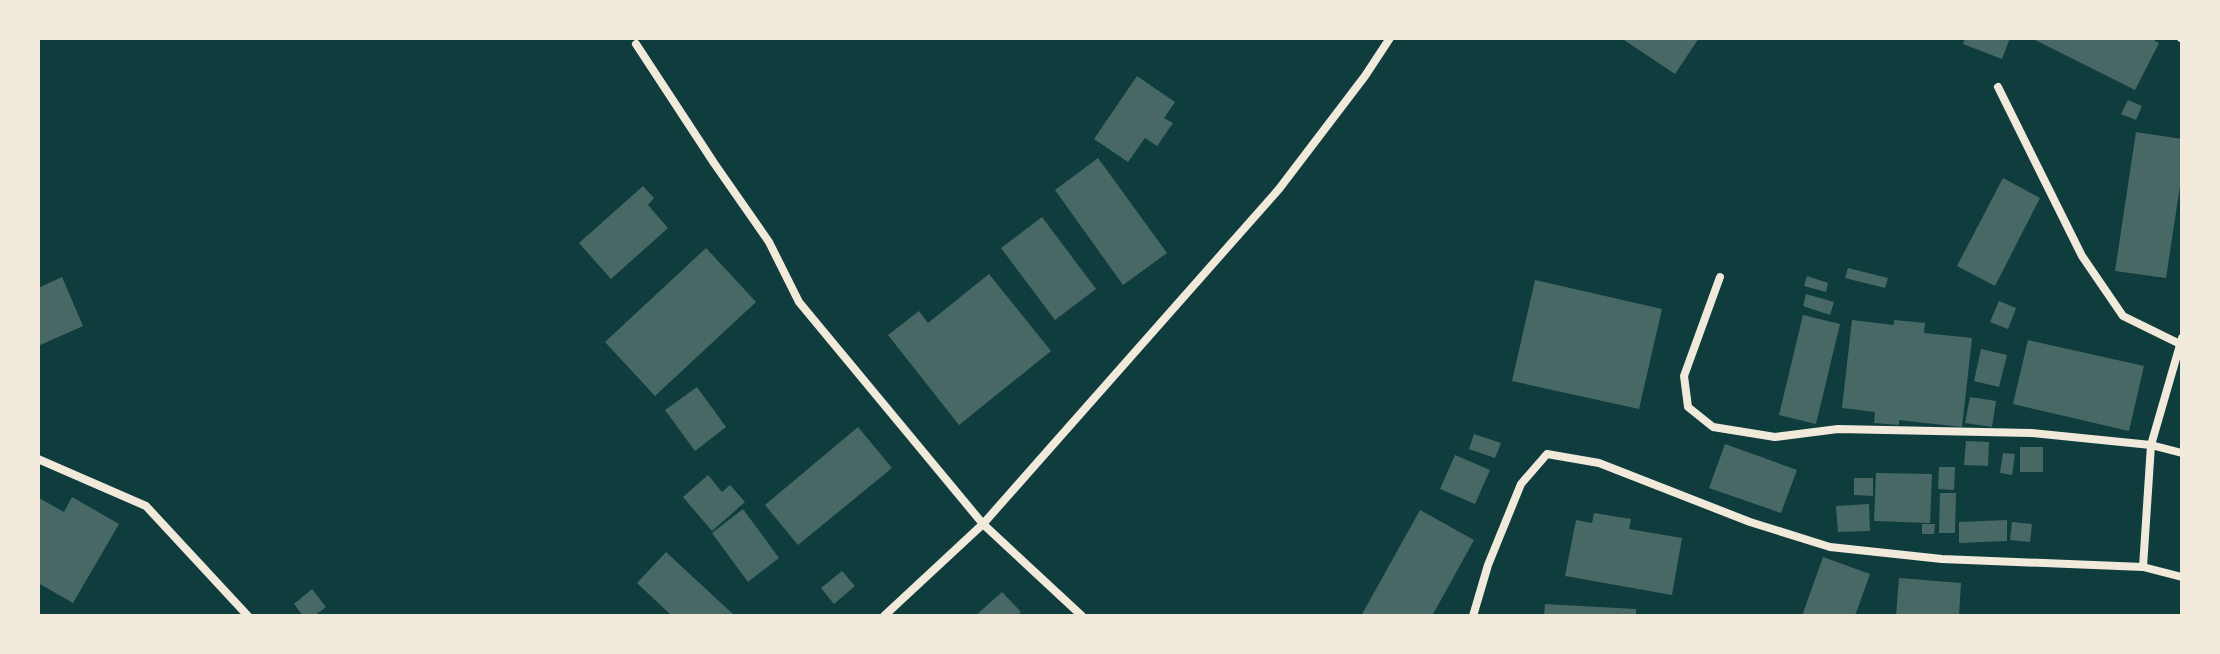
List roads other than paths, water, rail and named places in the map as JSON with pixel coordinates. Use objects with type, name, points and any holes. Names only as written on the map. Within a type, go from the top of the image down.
[{"type":"street","points":[[884,616],[983,524],[1279,189],[1390,38]]},
{"type":"street","points":[[636,44],[769,242],[799,302],[983,524],[1082,616]]},
{"type":"street","points":[[1998,87],[2082,256],[2123,316],[2182,344]]},
{"type":"street","points":[[1720,277],[1684,376],[1688,407],[1713,427],[1775,437],[1838,429],[2031,433],[2151,445],[2182,453]]},
{"type":"street","points":[[2143,567],[2151,445],[2182,338]]},
{"type":"street","points":[[1473,616],[1488,565],[1521,484],[1547,454],[1599,463],[1750,522],[1830,547],[1942,559],[2143,567],[2182,577]]},
{"type":"street","points":[[38,459],[146,506],[248,616]]}]
